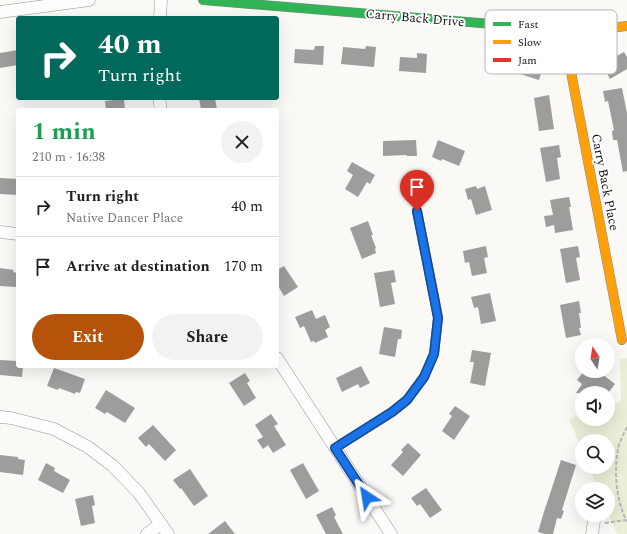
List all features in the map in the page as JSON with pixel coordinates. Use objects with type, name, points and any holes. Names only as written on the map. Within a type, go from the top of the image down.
[{"type":"street","points":[[0,12],[89,0]]},
{"type":"street","points":[[160,16],[161,0]]},
{"type":"street","name":"Carry Back Drive","points":[[203,0],[485,24]]},
{"type":"street","name":"Carry Back Drive","points":[[617,27],[627,26]]},
{"type":"street","name":"Carry Back Place","points":[[571,74],[622,340]]},
{"type":"street","points":[[335,448],[392,412],[407,400],[424,377],[434,354],[438,318],[417,211]]},
{"type":"street","points":[[0,232],[16,234]]},
{"type":"street","points":[[279,361],[391,534]]},
{"type":"street","points":[[0,417],[11,418],[54,429],[88,447],[113,466],[139,493],[164,529],[147,534]]},
{"type":"path","points":[[594,524],[626,521],[617,485],[616,469],[619,443],[627,427]]},
{"type":"green space","points":[[627,358],[627,534],[617,534],[612,522],[615,522],[615,482],[595,482],[592,474],[615,474],[615,434],[575,434],[569,419],[575,417],[575,426],[615,426],[615,403],[621,401],[620,359]]},
{"type":"building","points":[[315,46],[324,46],[323,65],[294,63],[295,49],[314,50]]},
{"type":"building","points":[[366,46],[376,47],[374,67],[341,64],[343,47],[365,49]]},
{"type":"building","points":[[16,50],[16,65],[0,68],[0,53]]},
{"type":"building","points":[[624,52],[627,57],[627,69],[610,79],[607,74],[617,74],[617,56]]},
{"type":"building","points":[[417,53],[427,54],[426,73],[399,71],[400,57],[417,58]]},
{"type":"building","points":[[520,74],[541,74],[539,80]]},
{"type":"building","points":[[622,88],[627,113],[627,171],[623,172],[617,140],[613,140],[612,131],[614,130],[608,101],[605,102],[603,91]]},
{"type":"building","points":[[549,95],[554,129],[539,131],[534,98]]},
{"type":"building","points":[[124,100],[125,108],[106,108],[105,101]]},
{"type":"building","points":[[199,100],[215,100],[217,108],[201,108]]},
{"type":"building","points":[[416,140],[417,156],[383,156],[383,141]]},
{"type":"building","points":[[438,140],[465,151],[459,166],[442,159],[441,161],[432,157]]},
{"type":"building","points":[[559,145],[561,157],[557,158],[560,179],[546,182],[540,148]]},
{"type":"building","points":[[352,162],[375,175],[370,184],[367,182],[358,197],[345,189],[353,175],[347,171]]},
{"type":"building","points":[[0,178],[16,179],[16,195],[0,194]]},
{"type":"building","points":[[476,186],[477,189],[485,186],[492,210],[476,215],[471,199],[468,200],[465,189]]},
{"type":"building","points":[[569,197],[571,207],[569,207],[573,230],[555,233],[554,225],[546,227],[544,216],[553,215],[550,200]]},
{"type":"building","points":[[368,221],[373,235],[371,235],[376,248],[376,253],[362,259],[350,228]]},
{"type":"building","points":[[486,246],[488,257],[484,258],[487,273],[472,276],[469,262],[465,263],[463,251]]},
{"type":"building","points":[[578,246],[580,257],[576,258],[580,280],[566,283],[560,249]]},
{"type":"building","points":[[284,266],[298,287],[284,296],[279,287],[279,269]]},
{"type":"building","points":[[0,268],[14,270],[13,272],[16,273],[16,287],[0,286]]},
{"type":"building","points":[[394,270],[396,282],[391,283],[395,304],[380,307],[374,273]]},
{"type":"building","points":[[490,293],[496,321],[481,324],[478,307],[474,308],[471,297]]},
{"type":"building","points":[[579,301],[581,328],[579,328],[581,335],[566,338],[560,305]]},
{"type":"building","points":[[312,310],[316,319],[325,315],[330,327],[325,330],[328,337],[315,343],[314,341],[311,342],[304,326],[300,328],[295,317]]},
{"type":"building","points":[[384,327],[402,330],[401,339],[398,339],[395,357],[379,354]]},
{"type":"building","points":[[472,350],[491,353],[485,386],[470,383],[474,362],[470,362]]},
{"type":"building","points":[[0,360],[16,361],[16,368],[23,368],[22,377],[0,375]]},
{"type":"building","points":[[361,366],[370,383],[360,388],[358,384],[342,392],[336,378]]},
{"type":"building","points":[[54,368],[85,379],[80,393],[76,392],[75,394],[59,388],[58,390],[47,386]]},
{"type":"building","points":[[245,373],[250,381],[247,383],[256,398],[244,406],[229,383]]},
{"type":"building","points":[[579,378],[607,378],[615,384],[613,386],[581,386],[582,384],[577,380]]},
{"type":"building","points":[[106,390],[135,408],[125,423],[107,412],[105,414],[95,408]]},
{"type":"building","points":[[455,406],[470,416],[454,440],[442,431],[452,416],[449,414]]},
{"type":"building","points":[[271,414],[278,424],[274,426],[286,445],[273,453],[268,445],[263,449],[257,440],[263,437],[255,425]]},
{"type":"building","points":[[153,425],[176,450],[165,461],[149,444],[146,447],[138,438]]},
{"type":"building","points":[[408,443],[421,455],[403,476],[391,465],[403,452],[401,450]]},
{"type":"building","points":[[0,455],[18,457],[18,459],[25,460],[23,475],[0,472]]},
{"type":"building","points":[[561,460],[575,465],[562,510],[564,511],[561,519],[557,518],[553,534],[538,532]]},
{"type":"building","points":[[46,463],[55,468],[54,471],[70,480],[63,493],[38,480]]},
{"type":"building","points":[[303,463],[319,491],[306,499],[290,470]]},
{"type":"building","points":[[190,469],[208,496],[194,506],[173,480]]},
{"type":"building","points":[[426,488],[442,510],[430,518],[420,504],[417,506],[411,498]]},
{"type":"building","points":[[93,495],[95,505],[92,506],[95,523],[81,526],[75,499]]},
{"type":"building","points":[[332,507],[336,515],[334,517],[343,534],[326,534],[316,515]]},
{"type":"building","points":[[225,521],[235,534],[208,534]]},
{"type":"traffic: fast","points":[[203,0],[485,24]]},
{"type":"traffic: slow","points":[[617,27],[627,26]]},
{"type":"traffic: slow","points":[[571,74],[622,340]]},
{"type":"traffic: slow","points":[[335,448],[392,412],[407,400],[424,377],[434,354],[438,318],[435,301]]},
{"type":"traffic: jam","points":[[417,211],[435,301]]},
{"type":"route","points":[[367,497],[335,448],[392,412],[407,400],[424,377],[434,354],[438,318],[417,211]]}]
